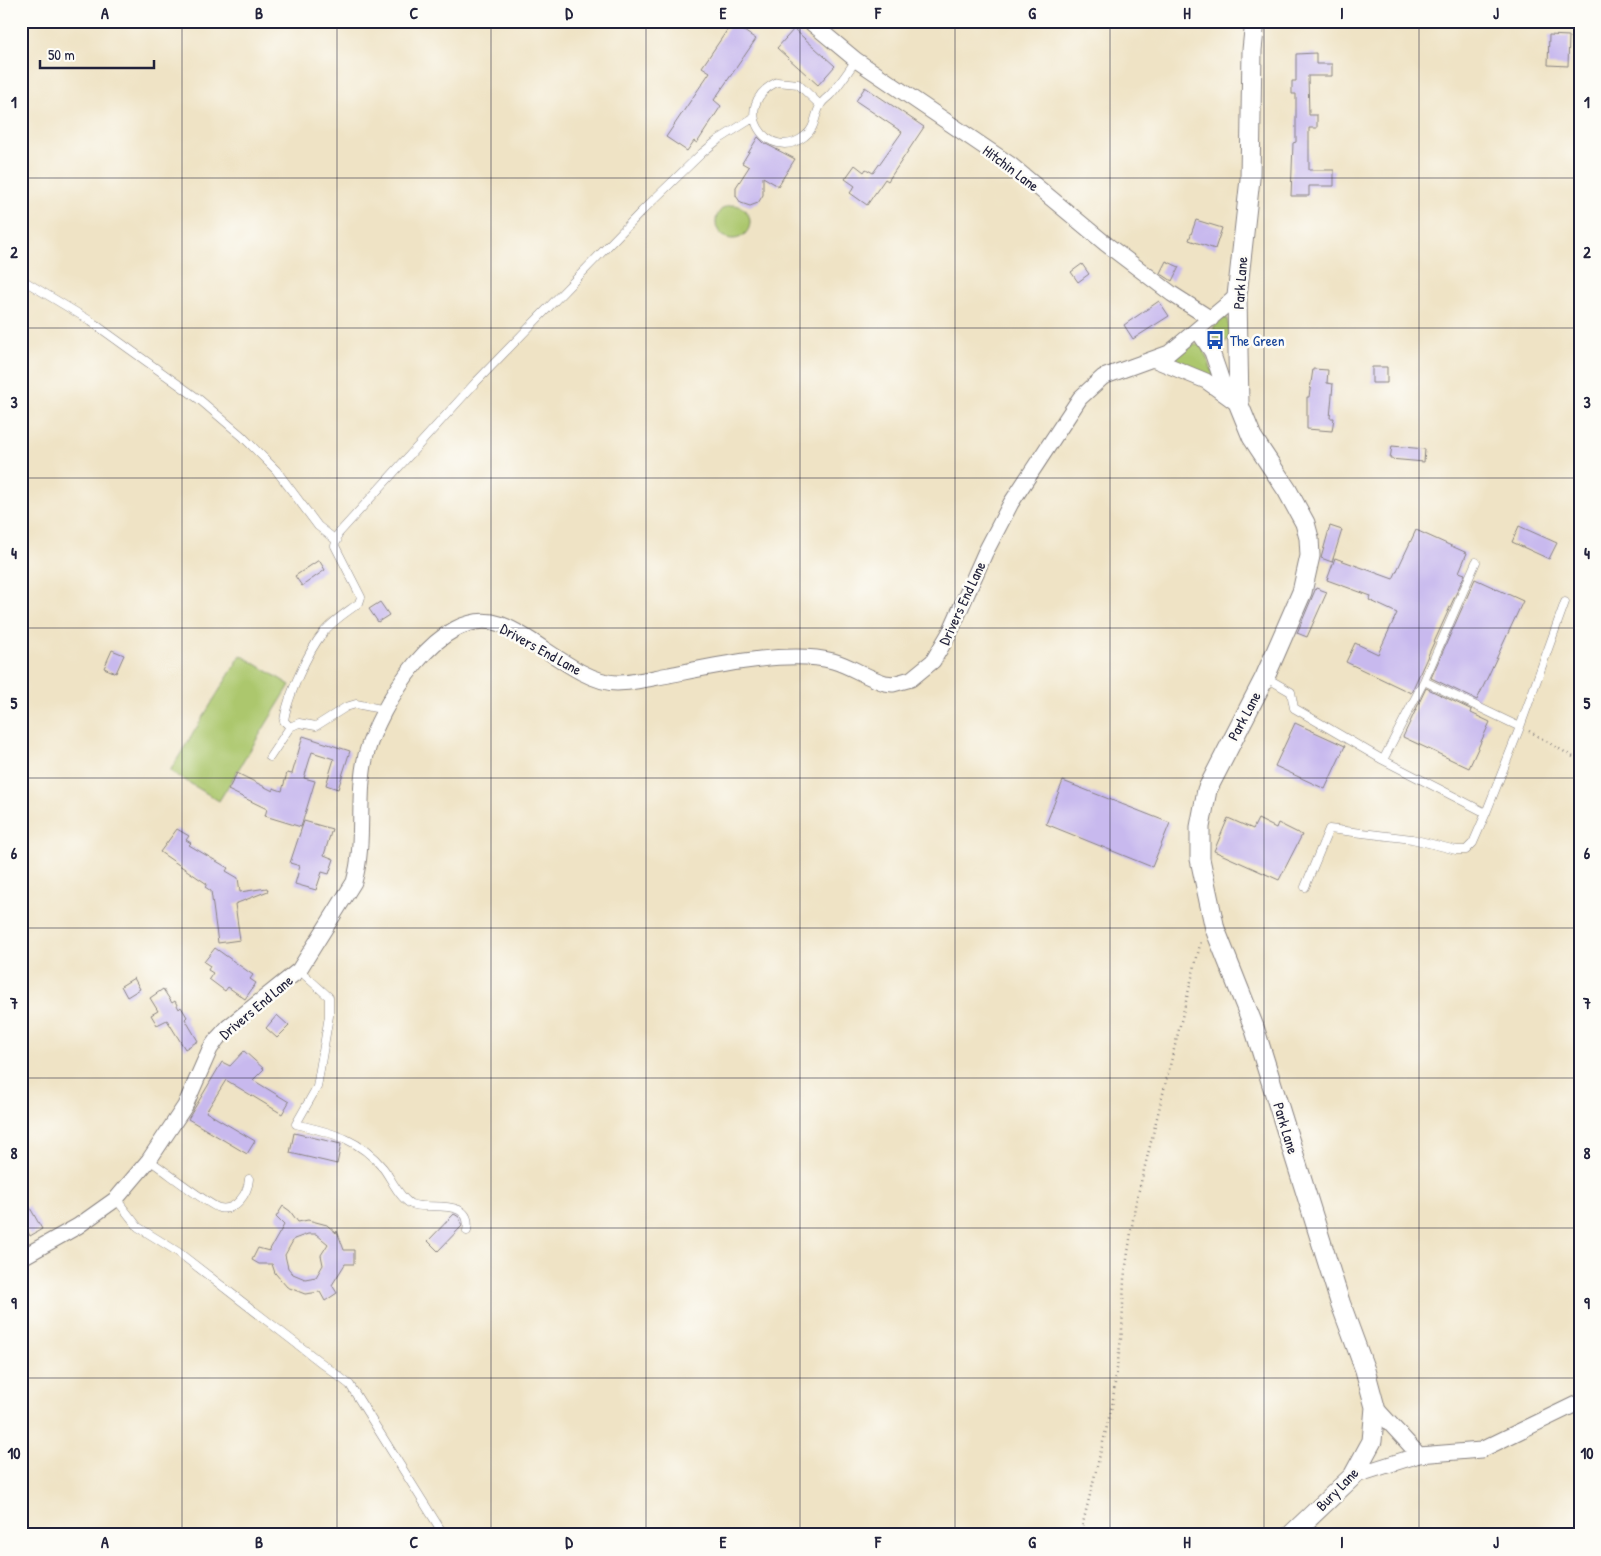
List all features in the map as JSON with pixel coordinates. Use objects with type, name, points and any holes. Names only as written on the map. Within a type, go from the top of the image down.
[{"type":"street","name":"Hitchin Lane","points":[[809,21],[856,60],[1011,166],[1106,244],[1172,294],[1211,319]]},
{"type":"street","name":"Park Lane","points":[[1255,21],[1252,50],[1250,179],[1237,296],[1238,348],[1233,399],[1252,437],[1287,490],[1305,523],[1309,538],[1310,556],[1302,592],[1265,676],[1215,772],[1202,810],[1200,859],[1215,929],[1254,1026],[1340,1302],[1365,1370],[1375,1406]]},
{"type":"street","name":"Drivers End Lane","points":[[21,1258],[78,1226],[116,1199],[149,1160],[185,1106],[210,1049],[217,1038],[299,970],[354,882],[359,865],[366,755],[386,710],[410,669],[422,655],[445,636],[466,624],[487,621],[516,632],[579,671],[606,682],[636,681],[724,664],[807,658],[834,661],[885,683],[893,684],[910,679],[923,671],[940,650],[986,552],[1012,503],[1080,398],[1104,377],[1128,367],[1156,360],[1169,353],[1198,331],[1237,296]]},
{"type":"street","points":[[1198,331],[1212,352],[1233,399]]},
{"type":"street","points":[[1212,352],[1238,348]]},
{"type":"street","points":[[1156,360],[1190,373],[1233,399]]},
{"type":"street","points":[[1353,1476],[1418,1456],[1481,1450],[1580,1402]]},
{"type":"street","points":[[1375,1406],[1418,1456]]},
{"type":"street","name":"Bury Lane","points":[[1291,1535],[1353,1476],[1372,1441],[1375,1406]]},
{"type":"lane","points":[[820,105],[798,84],[777,82],[759,94],[754,106],[753,118],[756,126],[767,138],[778,144],[790,144],[805,136],[816,122],[820,105],[831,94],[856,60]]},
{"type":"lane","points":[[290,727],[284,721],[286,707],[315,644],[324,632],[359,603],[361,597],[335,546],[338,534],[476,382],[642,211],[702,153],[718,140],[753,118]]},
{"type":"lane","points":[[21,279],[89,320],[200,400],[242,436],[276,470],[318,526],[337,541]]},
{"type":"lane","points":[[1383,760],[1424,681],[1476,562]]},
{"type":"lane","points":[[1305,887],[1329,829],[1412,839],[1456,850],[1466,850],[1473,843],[1520,727],[1565,602]]},
{"type":"lane","points":[[1265,676],[1291,692],[1294,708],[1383,760],[1486,812]]},
{"type":"lane","points":[[1424,681],[1520,727]]},
{"type":"lane","points":[[270,757],[290,727],[299,723],[316,726],[350,705],[356,704],[386,710]]},
{"type":"lane","points":[[299,970],[329,997],[329,1016],[317,1087],[296,1124],[351,1140],[377,1162],[409,1203],[418,1206],[454,1207],[464,1215],[468,1225],[467,1231]]},
{"type":"lane","points":[[149,1160],[217,1207],[232,1207],[248,1189],[249,1179]]},
{"type":"lane","points":[[116,1199],[138,1227],[178,1252],[350,1385],[444,1535]]},
{"type":"path","points":[[1520,727],[1580,761]]},
{"type":"path","points":[[1080,1535],[1112,1406],[1122,1331],[1124,1279],[1135,1206],[1201,939],[1215,929]]},
{"type":"green space","points":[[733,205],[740,206],[745,210],[749,215],[749,229],[745,234],[740,238],[733,239],[726,238],[721,234],[717,229],[716,222],[717,215],[721,210],[726,206]]},
{"type":"green space","points":[[1222,318],[1227,318],[1231,338],[1223,343],[1213,336],[1214,326]]},
{"type":"green space","points":[[1193,344],[1201,344],[1215,377],[1213,379],[1174,362],[1173,358]]},
{"type":"green space","points":[[241,655],[290,685],[219,801],[170,771]]},
{"type":"building","points":[[732,23],[756,39],[714,100],[721,106],[697,143],[694,141],[687,151],[666,137],[710,72],[702,67]]},
{"type":"building","points":[[794,29],[835,66],[818,85],[777,48]]},
{"type":"building","points":[[1549,35],[1569,36],[1568,66],[1548,65]]},
{"type":"building","points":[[1316,53],[1316,64],[1332,64],[1332,76],[1308,76],[1309,115],[1317,115],[1317,128],[1309,128],[1309,170],[1334,170],[1334,186],[1309,186],[1309,196],[1291,196],[1293,143],[1296,142],[1296,94],[1292,94],[1292,81],[1296,81],[1296,54]]},
{"type":"building","points":[[865,87],[924,127],[888,181],[885,179],[867,205],[850,193],[855,186],[845,179],[855,165],[864,172],[866,169],[873,173],[902,132],[856,101]]},
{"type":"building","points":[[758,137],[764,143],[795,159],[778,186],[763,177],[763,195],[758,203],[750,206],[741,203],[736,196],[736,187],[749,167],[742,163]]},
{"type":"building","points":[[1196,220],[1222,228],[1215,249],[1189,240]]},
{"type":"building","points":[[1166,261],[1179,267],[1172,281],[1160,273]]},
{"type":"building","points":[[1082,264],[1089,274],[1078,282],[1071,272]]},
{"type":"building","points":[[1159,301],[1169,316],[1133,339],[1124,325]]},
{"type":"building","points":[[1372,367],[1387,367],[1387,383],[1372,383]]},
{"type":"building","points":[[1313,369],[1328,370],[1327,383],[1333,384],[1330,418],[1334,418],[1332,431],[1307,429],[1307,397],[1309,397]]},
{"type":"building","points":[[1392,446],[1425,449],[1424,462],[1390,459]]},
{"type":"building","points":[[1330,526],[1342,530],[1332,562],[1321,558]]},
{"type":"building","points":[[1519,526],[1557,543],[1549,559],[1512,542]]},
{"type":"building","points":[[1416,530],[1467,553],[1459,572],[1465,574],[1411,693],[1346,662],[1355,643],[1378,654],[1397,613],[1369,600],[1371,596],[1327,580],[1335,558],[1393,579]]},
{"type":"building","points":[[319,560],[325,570],[302,586],[295,576]]},
{"type":"building","points":[[1475,579],[1523,601],[1477,700],[1431,678]]},
{"type":"building","points":[[1316,588],[1327,592],[1307,637],[1297,633]]},
{"type":"building","points":[[380,602],[389,615],[378,622],[369,609]]},
{"type":"building","points":[[112,650],[124,655],[116,673],[104,668]]},
{"type":"building","points":[[1426,688],[1472,710],[1471,713],[1490,722],[1469,768],[1403,737]]},
{"type":"building","points":[[1295,723],[1345,746],[1325,789],[1275,766]]},
{"type":"building","points":[[303,736],[350,751],[338,789],[326,785],[334,759],[312,752],[304,778],[315,781],[301,827],[265,816],[267,809],[228,790],[237,773],[273,791],[273,788],[282,791],[287,773],[292,774]]},
{"type":"building","points":[[1063,781],[1170,823],[1152,867],[1046,824]]},
{"type":"building","points":[[1228,818],[1253,829],[1258,819],[1276,828],[1278,823],[1302,835],[1279,880],[1214,851]]},
{"type":"building","points":[[304,821],[332,829],[324,855],[334,859],[329,874],[322,872],[316,890],[295,884],[300,866],[290,863]]},
{"type":"building","points":[[177,829],[189,836],[186,840],[191,843],[189,845],[228,868],[226,871],[238,878],[240,892],[267,888],[268,891],[235,904],[240,940],[218,943],[211,891],[205,887],[207,884],[160,852]]},
{"type":"building","points":[[215,948],[253,975],[250,979],[256,983],[245,999],[228,987],[225,991],[209,979],[213,973],[208,970],[210,966],[204,962]]},
{"type":"building","points":[[134,978],[140,989],[127,997],[121,986]]},
{"type":"building","points":[[163,989],[172,1003],[175,1001],[179,1009],[181,1007],[187,1017],[185,1019],[198,1041],[185,1049],[167,1020],[157,1025],[151,1015],[158,1011],[150,998]]},
{"type":"building","points":[[277,1015],[289,1026],[277,1038],[266,1028]]},
{"type":"building","points":[[244,1051],[264,1069],[253,1080],[289,1102],[282,1114],[226,1080],[206,1112],[255,1141],[247,1154],[188,1119],[222,1062],[230,1066]]},
{"type":"building","points":[[294,1133],[341,1144],[337,1164],[290,1153]]},
{"type":"building","points":[[29,1206],[42,1229],[30,1236],[21,1219],[21,1210]]},
{"type":"building","points":[[283,1206],[290,1211],[298,1222],[308,1220],[327,1225],[336,1233],[337,1231],[344,1250],[354,1250],[354,1264],[345,1264],[332,1285],[337,1293],[325,1301],[320,1292],[305,1294],[287,1287],[275,1273],[272,1264],[259,1264],[252,1260],[258,1248],[269,1251],[284,1225],[276,1217]],"holes":[[[308,1234],[316,1234],[328,1244],[321,1255],[323,1265],[316,1277],[305,1279],[293,1274],[288,1268],[285,1255],[294,1239]]]},
{"type":"building","points":[[454,1214],[459,1217],[462,1226],[438,1251],[428,1241]]},
{"type":"place","name":"The Green","points":[[1215,340]]}]
